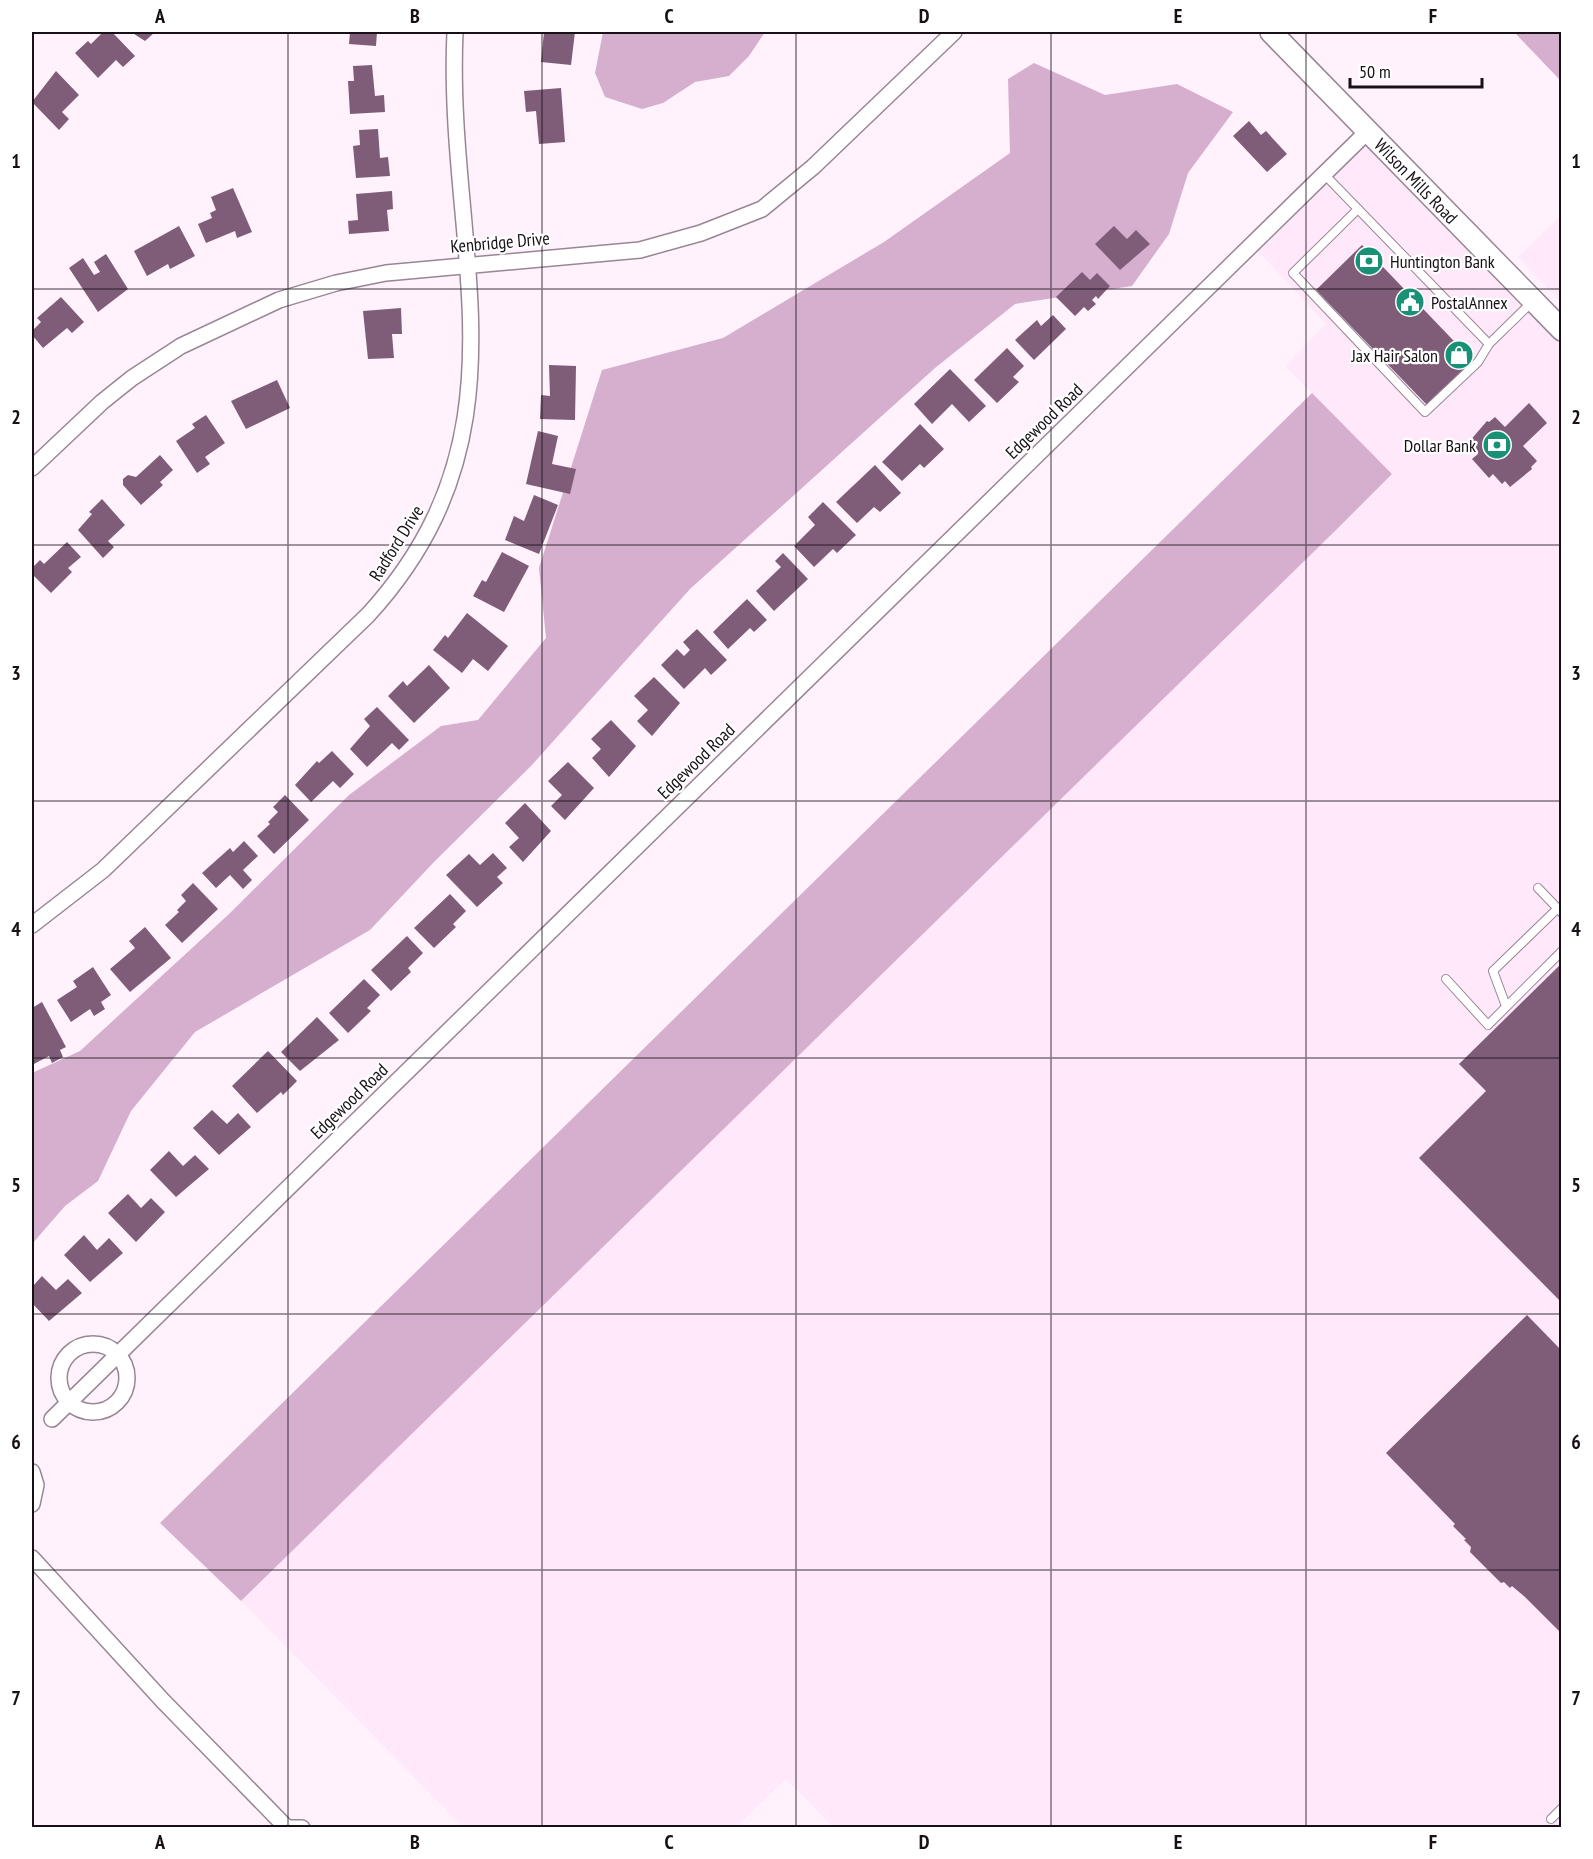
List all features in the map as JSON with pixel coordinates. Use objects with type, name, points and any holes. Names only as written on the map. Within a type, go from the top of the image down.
[{"type":"main road","name":"Wilson Mills Road","points":[[1271,32],[1562,330]]},
{"type":"street","name":"Radford Drive","points":[[32,925],[103,870],[368,615],[405,572],[442,505],[461,450],[471,376],[468,265],[453,67],[455,32]]},
{"type":"street","name":"Kenbridge Drive","points":[[32,468],[102,402],[132,378],[181,346],[246,313],[298,293],[352,279],[468,265],[640,249],[701,233],[762,209],[813,167],[954,32]]},
{"type":"street","name":"Edgewood Road","points":[[52,1419],[1368,131]]},
{"type":"street","points":[[92,1344],[103,1346],[118,1355],[125,1368],[127,1379],[125,1390],[115,1404],[106,1410],[89,1412],[69,1403],[63,1394],[59,1379],[60,1368],[68,1354],[77,1348],[92,1344]]},
{"type":"street","points":[[32,1472],[36,1485],[32,1504]]},
{"type":"street","points":[[32,1558],[163,1701],[285,1827],[302,1827]]},
{"type":"lane","points":[[1324,174],[1489,344]]},
{"type":"lane","points":[[1358,209],[1293,273],[1425,412],[1478,362],[1489,344],[1533,301]]},
{"type":"lane","points":[[1506,1006],[1493,971],[1560,910],[1539,888]]},
{"type":"lane","points":[[1446,979],[1488,1025],[1562,951]]},
{"type":"lane","points":[[1551,1819],[1562,1808]]},
{"type":"shaded area","points":[[603,32],[765,32],[749,56],[729,76],[695,82],[663,103],[642,109],[605,97],[595,73]]},
{"type":"shaded area","points":[[1514,32],[1561,32],[1561,81]]},
{"type":"shaded area","points":[[1034,63],[1105,95],[1177,84],[1233,112],[1188,173],[1169,234],[1132,286],[1015,304],[935,368],[690,589],[531,766],[433,863],[370,930],[195,1032],[131,1111],[98,1181],[65,1206],[32,1244],[32,1073],[80,1051],[228,915],[349,795],[441,726],[478,720],[546,638],[539,568],[602,370],[723,338],[884,242],[1010,153],[1008,79]]},
{"type":"shaded area","points":[[1368,131],[1561,331],[1561,1827],[833,1827],[786,1779],[736,1827],[463,1827],[241,1601],[1392,474],[1285,366],[1326,324],[1252,245]]},
{"type":"shaded area","points":[[1561,215],[1561,302],[1518,257]]},
{"type":"shaded area","points":[[1312,393],[1392,474],[241,1601],[160,1523]]},
{"type":"building","points":[[103,32],[112,32],[135,56],[123,67],[116,60],[98,78],[75,53],[88,41],[91,44]]},
{"type":"building","points":[[131,32],[155,32],[145,41]]},
{"type":"building","points":[[350,32],[377,32],[376,46],[349,44]]},
{"type":"building","points":[[544,32],[575,32],[571,65],[541,62]]},
{"type":"building","points":[[372,65],[375,96],[384,95],[385,112],[350,114],[348,81],[354,81],[353,66]]},
{"type":"building","points":[[56,71],[79,95],[62,112],[69,119],[59,130],[32,102]]},
{"type":"building","points":[[561,88],[565,142],[539,144],[536,111],[526,112],[524,91]]},
{"type":"building","points":[[1249,121],[1261,135],[1266,131],[1287,154],[1267,172],[1233,136]]},
{"type":"building","points":[[378,129],[380,158],[388,157],[390,176],[356,178],[353,146],[360,145],[359,130]]},
{"type":"building","points":[[233,188],[252,232],[237,238],[235,231],[206,243],[198,224],[212,218],[210,213],[216,210],[211,197]]},
{"type":"building","points":[[392,191],[393,209],[387,210],[389,231],[349,234],[348,221],[358,220],[356,194]]},
{"type":"building","points":[[179,226],[195,256],[170,269],[168,264],[147,276],[134,251]]},
{"type":"building","points":[[1114,226],[1127,239],[1136,230],[1150,244],[1120,270],[1095,244]]},
{"type":"building","points":[[1362,245],[1473,361],[1427,405],[1316,290]]},
{"type":"building","points":[[106,254],[128,289],[98,312],[69,268],[83,258],[94,275],[100,272],[94,262]]},
{"type":"building","points":[[1082,272],[1090,280],[1097,273],[1110,286],[1098,299],[1096,296],[1092,300],[1096,304],[1088,311],[1084,307],[1075,316],[1056,297]]},
{"type":"building","points":[[61,297],[84,322],[72,333],[67,328],[43,348],[32,335],[32,331],[41,322],[37,318]]},
{"type":"building","points":[[401,308],[402,334],[392,334],[394,358],[368,359],[363,311]]},
{"type":"building","points":[[1053,315],[1066,329],[1034,360],[1015,340],[1037,320],[1041,326]]},
{"type":"building","points":[[1007,348],[1024,366],[1013,377],[1019,382],[997,403],[974,380]]},
{"type":"building","points":[[549,365],[576,366],[575,420],[540,419],[541,395],[550,396]]},
{"type":"building","points":[[950,369],[986,406],[969,422],[952,404],[932,424],[914,404]]},
{"type":"building","points":[[277,380],[290,408],[246,429],[231,401]]},
{"type":"building","name":"Dollar Bank","points":[[1529,403],[1547,423],[1523,446],[1537,461],[1531,467],[1532,469],[1510,487],[1505,481],[1502,484],[1493,474],[1489,478],[1472,459],[1478,454],[1468,443],[1487,421],[1495,417],[1505,427]]},
{"type":"building","points":[[206,415],[225,443],[205,457],[210,464],[197,473],[176,441],[195,428],[192,424]]},
{"type":"building","points":[[920,424],[944,449],[924,468],[920,464],[902,481],[882,462]]},
{"type":"building","points":[[538,431],[558,436],[552,464],[576,469],[570,494],[526,484]]},
{"type":"building","points":[[160,455],[173,470],[160,482],[163,485],[141,505],[123,485],[123,479],[128,475],[136,477]]},
{"type":"building","points":[[875,465],[901,493],[880,512],[874,507],[857,523],[836,502]]},
{"type":"building","points":[[534,495],[558,505],[539,554],[505,540],[514,516],[524,521]]},
{"type":"building","points":[[102,499],[125,525],[108,541],[114,547],[103,558],[78,530],[92,514],[89,512]]},
{"type":"building","points":[[823,502],[856,535],[837,553],[833,549],[814,567],[794,546],[815,525],[808,517]]},
{"type":"building","points":[[67,542],[81,557],[68,568],[72,572],[51,593],[32,574],[32,568],[40,560],[44,564]]},
{"type":"building","points":[[502,552],[529,566],[504,612],[473,596],[482,580],[486,582]]},
{"type":"building","points":[[783,553],[808,579],[774,611],[756,591],[781,567],[775,561]]},
{"type":"building","points":[[747,599],[767,620],[754,632],[750,628],[728,649],[713,632]]},
{"type":"building","points":[[467,613],[508,646],[488,671],[473,659],[462,673],[433,650],[445,635],[448,638]]},
{"type":"building","points":[[697,629],[727,660],[711,675],[705,668],[684,689],[661,665],[677,649],[684,656],[690,650],[683,642]]},
{"type":"building","points":[[429,665],[450,688],[414,723],[388,696],[403,681],[407,686]]},
{"type":"building","points":[[654,677],[680,703],[652,736],[637,721],[648,710],[634,696]]},
{"type":"building","points":[[377,707],[409,740],[399,750],[392,743],[367,767],[350,749],[370,726],[364,719]]},
{"type":"building","points":[[611,720],[636,746],[609,777],[592,758],[601,749],[591,739]]},
{"type":"building","points":[[332,751],[354,774],[340,788],[333,781],[311,802],[295,785],[317,761],[319,763]]},
{"type":"building","points":[[568,762],[594,788],[565,820],[551,806],[562,795],[548,781]]},
{"type":"building","points":[[285,795],[309,820],[274,854],[257,836],[270,824],[268,822],[278,812],[273,807]]},
{"type":"building","points":[[525,803],[551,831],[523,862],[509,847],[519,838],[505,823]]},
{"type":"building","points":[[244,841],[258,856],[243,870],[252,880],[243,889],[230,875],[216,888],[202,873],[230,848],[233,852]]},
{"type":"building","points":[[493,853],[507,868],[497,877],[503,883],[477,907],[446,875],[469,854],[480,865]]},
{"type":"building","points":[[193,883],[218,909],[182,943],[165,925],[179,912],[177,910],[186,901],[181,895]]},
{"type":"building","points":[[450,894],[466,911],[453,924],[456,927],[434,948],[414,928]]},
{"type":"building","points":[[145,927],[171,958],[130,992],[110,969],[135,948],[129,941]]},
{"type":"building","points":[[407,936],[423,953],[408,968],[411,972],[391,991],[371,970]]},
{"type":"building","points":[[1562,963],[1562,1303],[1419,1158],[1486,1091],[1459,1064]]},
{"type":"building","points":[[93,967],[111,995],[101,1002],[105,1009],[94,1016],[90,1009],[71,1022],[57,1000],[77,987],[73,981]]},
{"type":"building","points":[[364,979],[380,995],[367,1008],[371,1011],[348,1033],[329,1013]]},
{"type":"building","points":[[42,1002],[66,1047],[60,1050],[63,1057],[52,1063],[49,1056],[32,1065],[32,1008]]},
{"type":"building","points":[[317,1017],[339,1040],[300,1071],[281,1052]]},
{"type":"building","points":[[268,1051],[297,1081],[283,1095],[281,1092],[257,1113],[232,1086]]},
{"type":"building","points":[[212,1110],[227,1124],[238,1113],[251,1127],[219,1155],[193,1128]]},
{"type":"building","points":[[169,1151],[183,1166],[195,1155],[209,1169],[176,1197],[150,1170]]},
{"type":"building","points":[[128,1194],[141,1208],[151,1198],[165,1212],[136,1242],[108,1213]]},
{"type":"building","points":[[84,1235],[97,1250],[109,1238],[123,1253],[90,1282],[64,1255]]},
{"type":"building","points":[[42,1276],[56,1290],[68,1279],[82,1293],[49,1321],[32,1303],[32,1287]]},
{"type":"building","points":[[1527,1315],[1562,1351],[1562,1634],[1525,1597],[1512,1586],[1510,1588],[1504,1582],[1501,1583],[1470,1552],[1471,1547],[1453,1526],[1455,1524],[1386,1453]]},
{"type":"place","name":"Huntington Bank","points":[[1369,261]]},
{"type":"place","name":"PostalAnnex","points":[[1410,302]]},
{"type":"place","name":"Jax Hair Salon","points":[[1459,355]]},
{"type":"place","name":"Dollar Bank","points":[[1497,445]]}]
